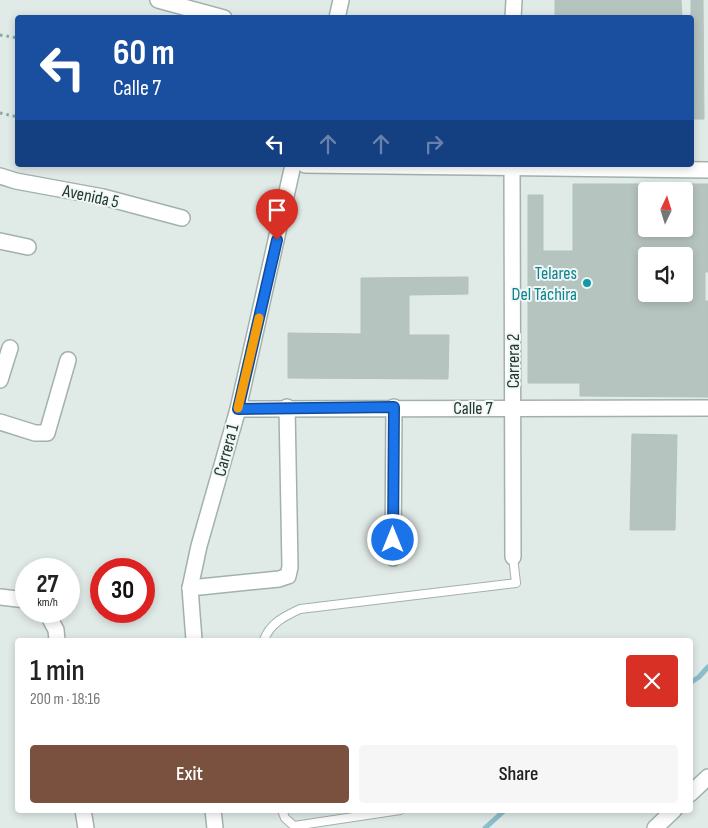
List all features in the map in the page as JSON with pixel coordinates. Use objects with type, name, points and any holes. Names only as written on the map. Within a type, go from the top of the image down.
[{"type":"street","points":[[158,0],[213,15]]},
{"type":"street","points":[[338,15],[342,0]]},
{"type":"street","points":[[513,15],[514,0]]},
{"type":"street","name":"Carrera 1","points":[[194,638],[190,588],[199,546],[238,409],[293,167]]},
{"type":"street","name":"Carrera 2","points":[[512,167],[514,557]]},
{"type":"street","points":[[561,167],[708,170]]},
{"type":"street","name":"Avenida 5","points":[[0,176],[16,181],[103,197],[182,218]]},
{"type":"street","points":[[0,241],[28,247]]},
{"type":"street","points":[[0,380],[10,348]]},
{"type":"street","points":[[0,422],[35,433],[47,432],[68,360]]},
{"type":"street","points":[[190,588],[288,576],[290,567],[287,407]]},
{"type":"street","name":"Calle 7","points":[[238,409],[287,407],[708,408]]},
{"type":"street","points":[[393,558],[394,407]]},
{"type":"street","points":[[0,597],[15,599]]},
{"type":"street","points":[[52,623],[56,630],[57,638]]},
{"type":"street","points":[[693,791],[708,777]]},
{"type":"street","points":[[84,813],[86,828]]},
{"type":"street","points":[[213,813],[215,828]]},
{"type":"street","points":[[656,828],[671,813]]},
{"type":"lane","points":[[265,638],[280,618],[300,609],[516,583],[514,557]]},
{"type":"lane","points":[[283,813],[285,818],[294,826],[380,813]]},
{"type":"path","points":[[0,35],[15,38]]},
{"type":"path","points":[[0,114],[15,116]]},
{"type":"building","points":[[555,0],[681,0],[682,15],[555,15]]},
{"type":"building","points":[[691,0],[703,0],[704,119],[694,119],[694,15],[691,15]]},
{"type":"building","name":"Telares Del Táchira","points":[[573,184],[638,184],[638,238],[692,238],[693,184],[708,184],[708,272],[705,272],[705,301],[708,301],[708,397],[580,396],[580,383],[528,383],[528,195],[543,195],[543,251],[573,251]]},
{"type":"building","points":[[468,277],[468,294],[409,295],[409,335],[449,335],[448,379],[288,378],[288,333],[361,334],[361,278]]},
{"type":"building","points":[[632,434],[677,435],[675,530],[630,530]]},
{"type":"waterway","points":[[693,681],[708,667]]},
{"type":"waterway","points":[[485,828],[502,813]]},
{"type":"slow traffic","points":[[238,408],[259,318]]},
{"type":"place","name":"Telares Del Táchira","points":[[587,283]]},
{"type":"route","points":[[277,240],[238,409],[394,407],[393,540]]}]
